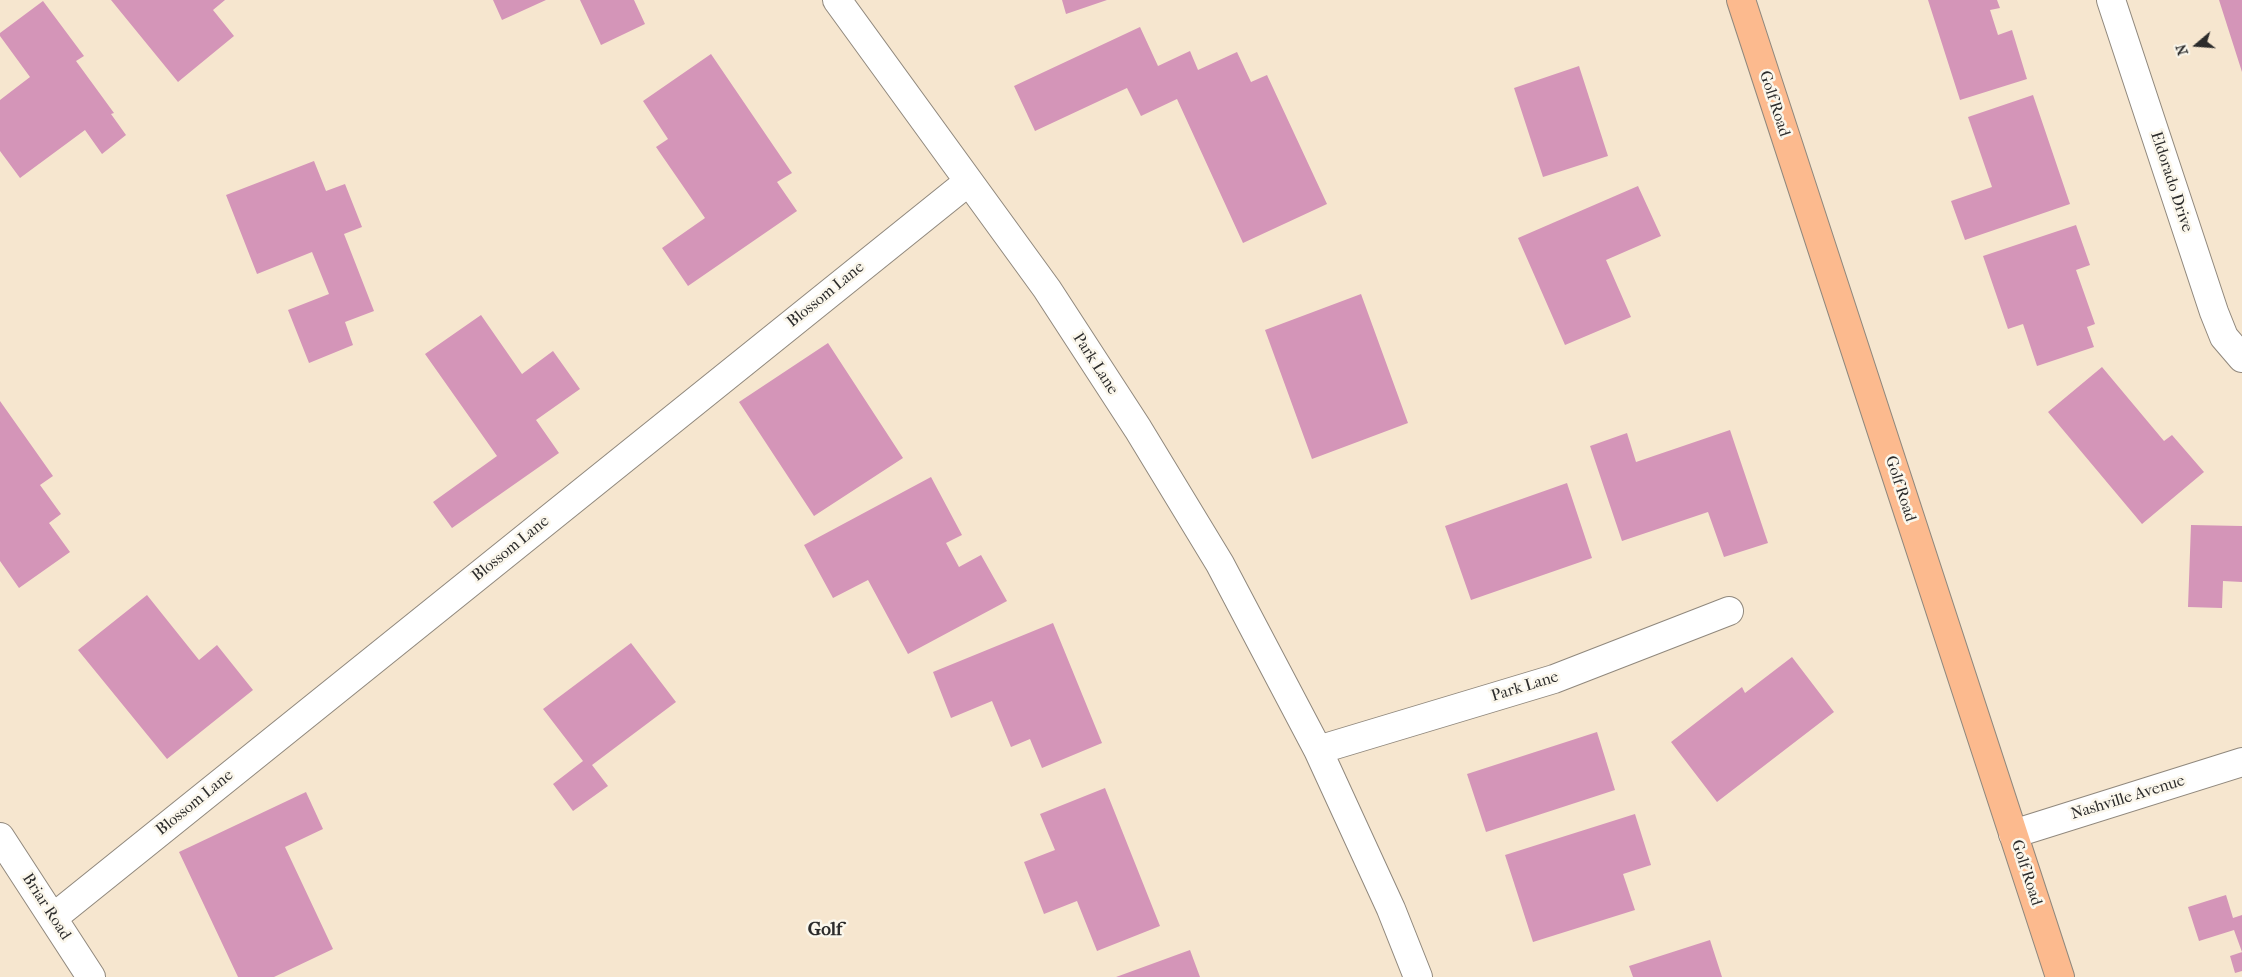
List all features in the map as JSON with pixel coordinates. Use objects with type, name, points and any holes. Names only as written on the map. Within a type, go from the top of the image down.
[{"type":"main road","name":"Golf Road","points":[[1741,0],[2060,977]]},
{"type":"street","name":"Park Lane","points":[[837,0],[1047,289],[1138,429],[1220,564],[1318,750],[1391,909],[1418,977]]},
{"type":"street","name":"Eldorado Drive","points":[[2111,0],[2214,312],[2224,337],[2242,358]]},
{"type":"street","name":"Blossom Lane","points":[[54,916],[968,182]]},
{"type":"street","name":"Park Lane","points":[[1318,750],[1554,679],[1729,611]]},
{"type":"street","name":"Nashville Avenue","points":[[2013,834],[2242,762]]},
{"type":"street","name":"Briar Road","points":[[0,837],[54,916],[91,977]]},
{"type":"building","points":[[111,0],[225,0],[213,10],[234,36],[178,82]]},
{"type":"building","points":[[493,0],[546,0],[502,20]]},
{"type":"building","points":[[580,0],[634,0],[645,24],[601,45]]},
{"type":"building","points":[[1062,0],[1107,0],[1066,14]]},
{"type":"building","points":[[1928,0],[1997,0],[2000,8],[1990,10],[1998,35],[2012,30],[2027,79],[1960,100]]},
{"type":"building","points":[[2219,0],[2242,0],[2242,72]]},
{"type":"building","points":[[43,1],[84,56],[76,61],[114,113],[111,114],[126,135],[102,154],[85,130],[20,178],[0,151],[0,100],[30,77],[0,36],[0,33]]},
{"type":"building","points":[[1140,27],[1158,66],[1190,51],[1198,70],[1237,52],[1251,82],[1267,75],[1327,204],[1243,243],[1177,99],[1141,116],[1127,88],[1035,131],[1014,86]]},
{"type":"building","points":[[711,54],[792,173],[777,182],[797,211],[688,286],[662,248],[705,218],[656,147],[668,139],[643,101]]},
{"type":"building","points":[[1579,66],[1608,156],[1543,177],[1514,88]]},
{"type":"building","points":[[2033,95],[2070,204],[1965,240],[1951,201],[1992,187],[1968,117]]},
{"type":"building","points":[[314,161],[326,191],[345,184],[362,227],[344,234],[374,311],[345,322],[353,345],[309,363],[288,310],[329,294],[312,252],[257,274],[226,195]]},
{"type":"building","points":[[1638,186],[1661,236],[1606,260],[1631,317],[1565,345],[1518,238]]},
{"type":"building","points":[[2076,225],[2090,265],[2076,270],[2095,324],[2087,327],[2094,347],[2037,366],[2023,324],[2008,329],[1983,256]]},
{"type":"building","points":[[1361,294],[1408,423],[1312,459],[1265,330]]},
{"type":"building","points":[[481,315],[522,374],[553,351],[580,389],[536,420],[559,453],[452,528],[433,502],[497,456],[425,354]]},
{"type":"building","points":[[828,343],[903,458],[814,516],[739,402]]},
{"type":"building","points":[[2102,367],[2164,441],[2172,435],[2204,472],[2142,524],[2048,412]]},
{"type":"building","points":[[0,401],[53,476],[40,485],[61,514],[49,523],[70,552],[19,588],[0,561]]},
{"type":"building","points":[[1730,430],[1768,543],[1724,557],[1708,512],[1622,541],[1590,446],[1627,433],[1636,462]]},
{"type":"building","points":[[931,477],[962,535],[946,543],[959,567],[981,555],[1007,601],[908,654],[868,580],[833,598],[804,545]]},
{"type":"building","points":[[1567,483],[1592,558],[1471,600],[1445,526]]},
{"type":"building","points":[[2191,525],[2242,526],[2242,582],[2223,581],[2222,608],[2188,607]]},
{"type":"building","points":[[147,595],[199,660],[217,645],[253,690],[167,759],[78,650]]},
{"type":"building","points":[[1053,623],[1102,743],[1042,768],[1030,739],[1011,747],[992,701],[951,718],[933,672]]},
{"type":"building","points":[[631,643],[676,702],[592,765],[608,786],[573,811],[553,784],[583,761],[543,709]]},
{"type":"building","points":[[1792,657],[1834,712],[1717,802],[1671,742],[1742,687],[1745,693]]},
{"type":"building","points":[[1597,732],[1615,790],[1486,832],[1467,774]]},
{"type":"building","points":[[1105,788],[1160,926],[1097,951],[1077,901],[1044,914],[1024,862],[1055,850],[1040,814]]},
{"type":"building","points":[[306,792],[323,829],[285,847],[333,949],[274,977],[238,977],[179,852]]},
{"type":"building","points":[[1635,814],[1651,865],[1623,874],[1635,910],[1533,942],[1505,855]]},
{"type":"building","points":[[2226,895],[2233,918],[2242,915],[2242,952],[2234,930],[2199,941],[2188,907]]},
{"type":"building","points":[[1710,940],[1722,977],[1633,977],[1629,966]]},
{"type":"building","points":[[1190,950],[1200,977],[1116,977]]},
{"type":"building","points":[[2242,952],[2242,971],[2235,973],[2230,956]]},
{"type":"district","name":"Golf","points":[[825,930]]}]
